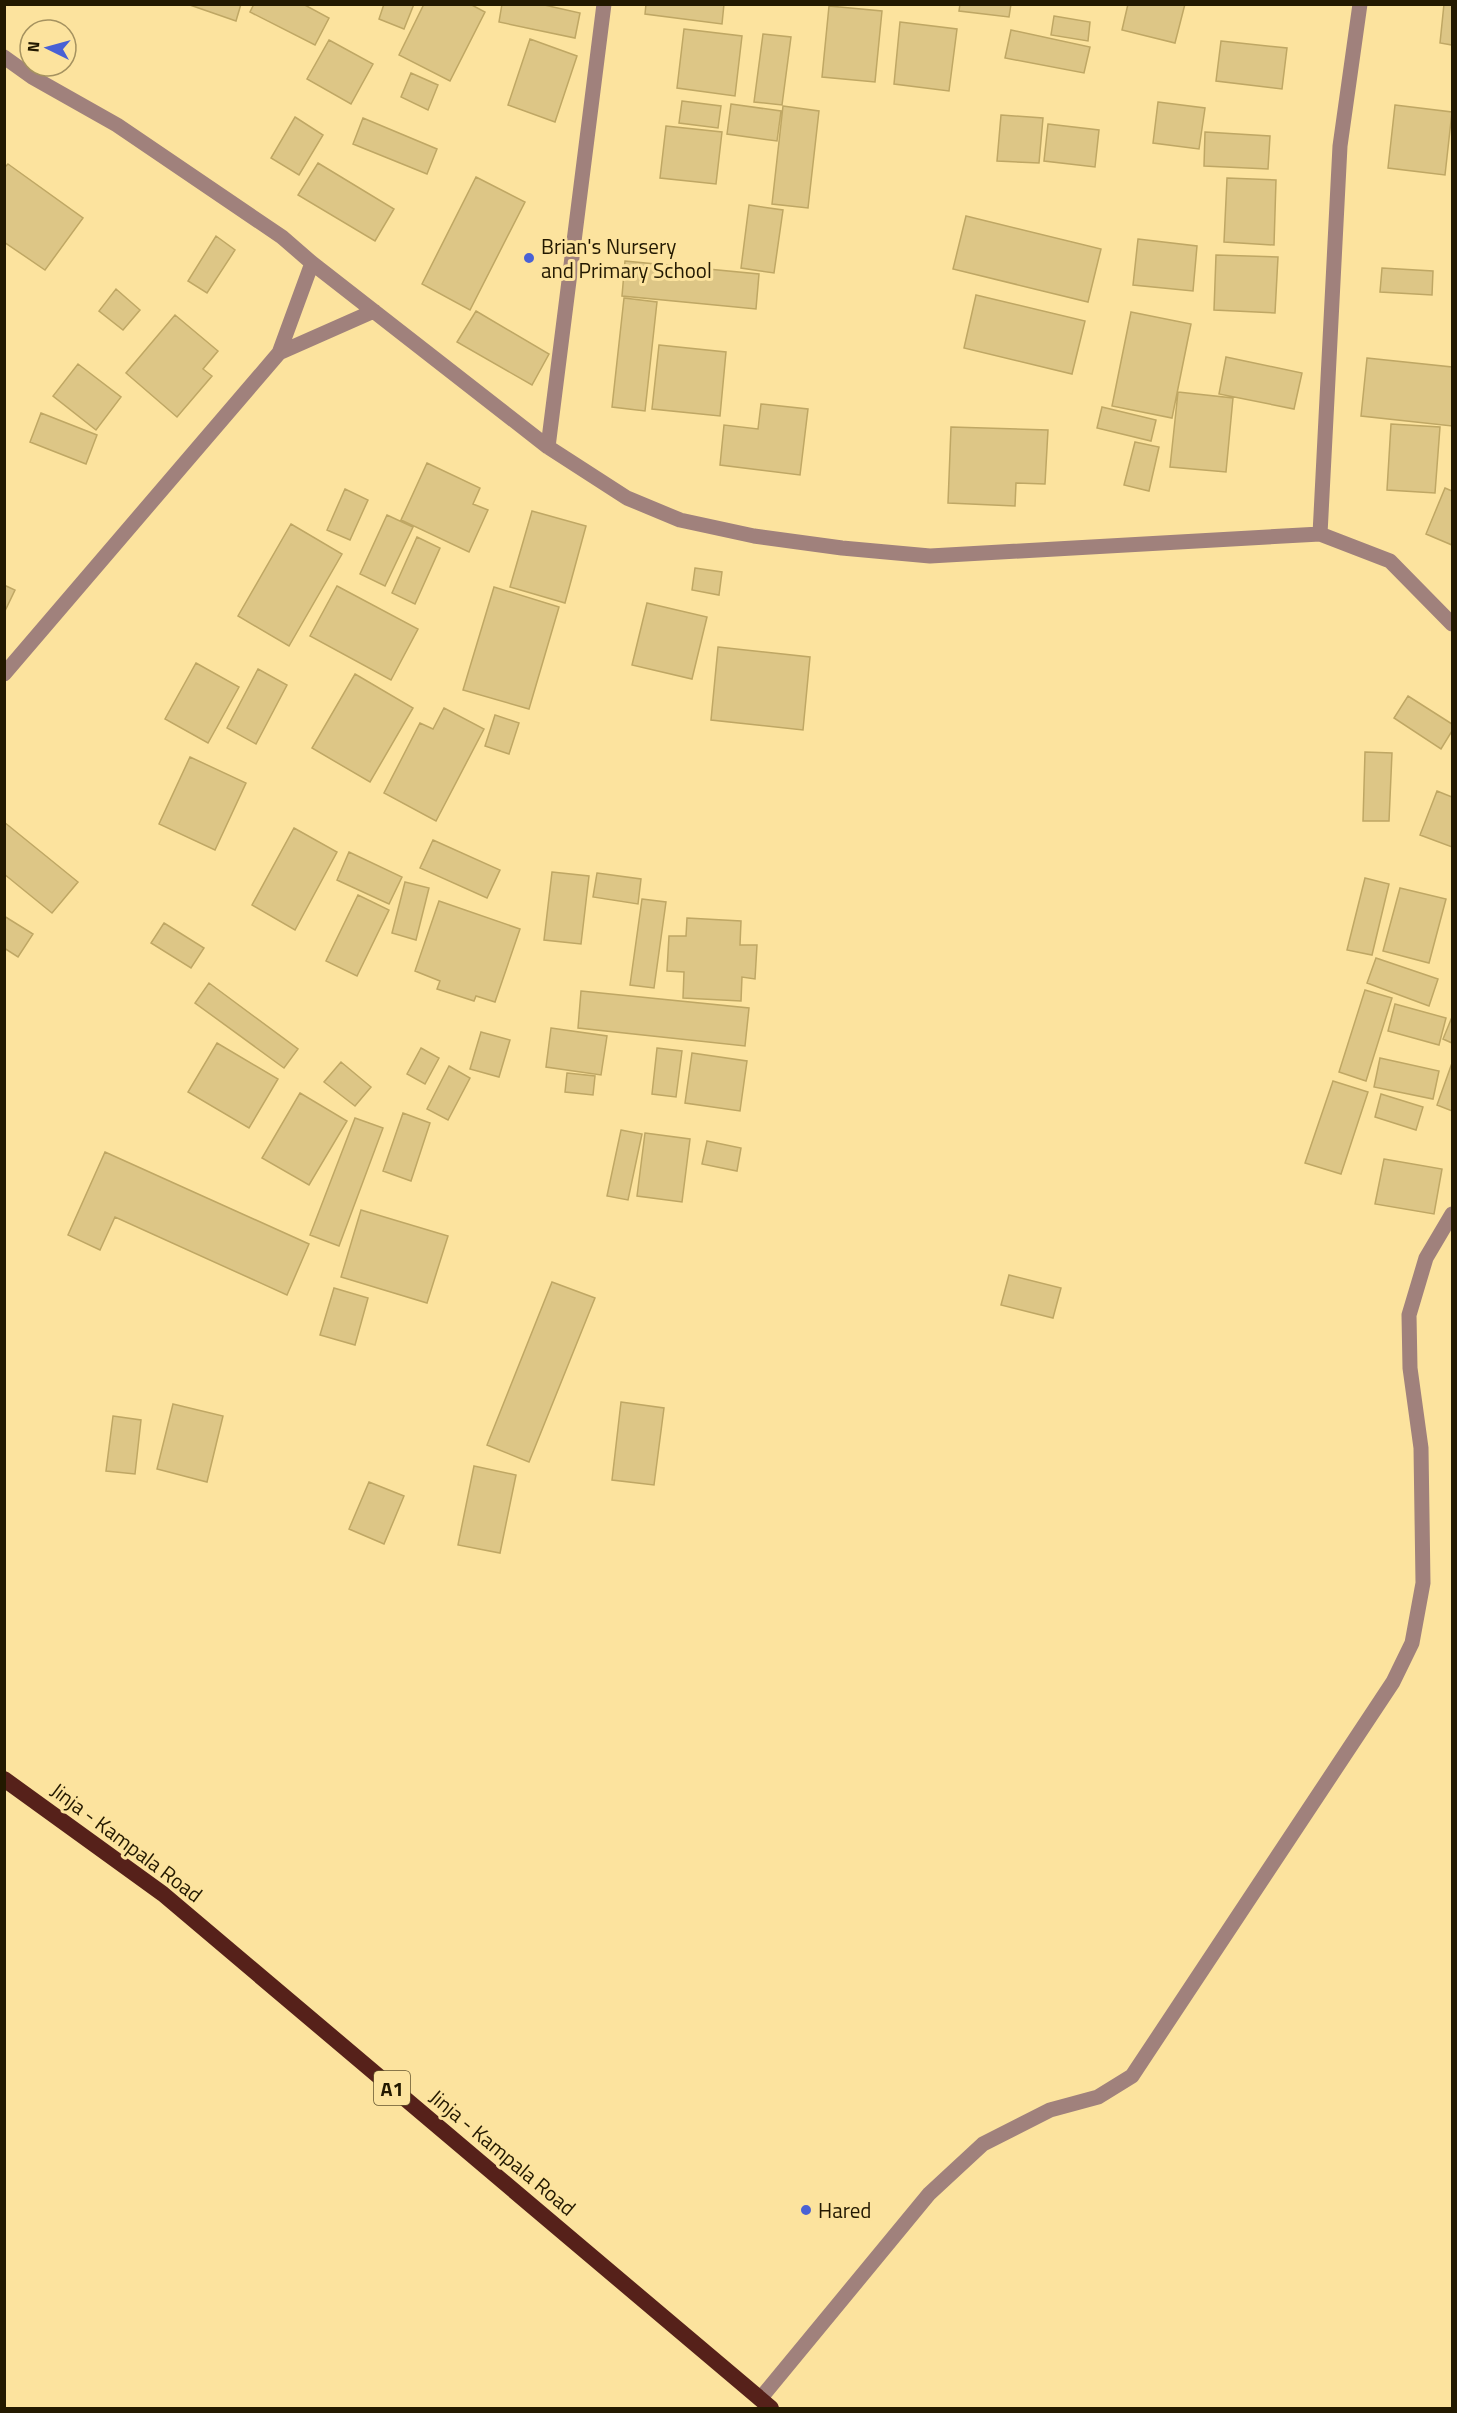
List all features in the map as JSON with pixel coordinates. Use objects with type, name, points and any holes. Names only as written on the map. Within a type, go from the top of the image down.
[{"type":"highway","name":"Jinja - Kampala Road","points":[[4,1779],[163,1894],[766,2404]]},
{"type":"street","points":[[548,447],[604,4]]},
{"type":"street","points":[[1320,534],[1340,146],[1360,4]]},
{"type":"street","points":[[4,57],[32,76],[117,125],[282,237],[548,447],[627,498],[680,520],[754,536],[842,548],[930,556],[1320,534],[1390,561],[1452,624]]},
{"type":"street","points":[[4,674],[279,353],[312,262]]},
{"type":"street","points":[[279,353],[374,311]]},
{"type":"street","points":[[766,2404],[929,2194],[983,2144],[1050,2110],[1098,2097],[1132,2076],[1393,1682],[1412,1643],[1423,1583],[1421,1448],[1410,1368],[1409,1315],[1426,1258],[1452,1214]]},
{"type":"building","points":[[187,4],[241,4],[236,21]]},
{"type":"building","points":[[254,4],[303,4],[329,18],[315,45],[250,12]]},
{"type":"building","points":[[384,4],[414,4],[404,29],[379,19]]},
{"type":"building","points":[[424,4],[470,4],[485,12],[450,81],[399,55]]},
{"type":"building","points":[[502,4],[540,4],[580,13],[575,38],[499,22]]},
{"type":"building","points":[[646,4],[724,4],[722,24],[645,14]]},
{"type":"building","points":[[960,4],[1011,4],[1009,17],[959,11]]},
{"type":"building","points":[[1128,4],[1185,4],[1175,43],[1122,30]]},
{"type":"building","points":[[1444,4],[1452,4],[1452,45],[1440,43]]},
{"type":"building","points":[[829,6],[882,11],[875,82],[822,77]]},
{"type":"building","points":[[1054,16],[1090,22],[1088,41],[1051,35]]},
{"type":"building","points":[[900,22],[957,29],[949,91],[894,84]]},
{"type":"building","points":[[684,29],[742,36],[735,96],[677,88]]},
{"type":"building","points":[[1011,30],[1090,47],[1084,73],[1005,58]]},
{"type":"building","points":[[763,34],[791,37],[782,105],[754,102]]},
{"type":"building","points":[[530,39],[577,56],[555,122],[508,105]]},
{"type":"building","points":[[329,40],[373,64],[351,104],[307,79]]},
{"type":"building","points":[[1221,41],[1287,48],[1282,89],[1216,81]]},
{"type":"building","points":[[411,73],[438,85],[428,110],[401,97]]},
{"type":"building","points":[[682,101],[721,106],[718,128],[679,123]]},
{"type":"building","points":[[1158,102],[1205,108],[1199,149],[1153,143]]},
{"type":"building","points":[[731,104],[781,111],[777,141],[727,134]]},
{"type":"building","points":[[1395,105],[1452,112],[1445,175],[1388,168]]},
{"type":"building","points":[[783,106],[819,111],[808,208],[772,204]]},
{"type":"building","points":[[1001,115],[1043,118],[1039,163],[997,161]]},
{"type":"building","points":[[295,117],[323,135],[299,175],[271,158]]},
{"type":"building","points":[[363,118],[437,149],[427,174],[353,144]]},
{"type":"building","points":[[1048,124],[1099,130],[1095,167],[1044,161]]},
{"type":"building","points":[[666,126],[722,132],[716,184],[660,178]]},
{"type":"building","points":[[1205,132],[1270,136],[1268,169],[1204,166]]},
{"type":"building","points":[[318,163],[394,209],[375,241],[298,195]]},
{"type":"building","points":[[8,164],[83,218],[45,270],[4,242],[4,168]]},
{"type":"building","points":[[476,177],[525,202],[470,310],[422,284]]},
{"type":"building","points":[[1227,178],[1276,180],[1274,245],[1224,242]]},
{"type":"building","points":[[749,205],[783,210],[774,273],[741,268]]},
{"type":"building","points":[[966,216],[1101,249],[1088,302],[953,269]]},
{"type":"building","points":[[216,236],[235,250],[207,293],[188,281]]},
{"type":"building","points":[[1138,239],[1197,246],[1193,291],[1133,285]]},
{"type":"building","points":[[1216,255],[1278,257],[1275,313],[1214,310]]},
{"type":"building","points":[[625,261],[759,274],[756,309],[622,296]]},
{"type":"building","points":[[1382,268],[1433,271],[1432,295],[1380,292]]},
{"type":"building","points":[[116,289],[140,310],[123,330],[99,311]]},
{"type":"building","points":[[976,295],[1085,321],[1072,374],[964,348]]},
{"type":"building","points":[[624,298],[657,302],[645,411],[612,407]]},
{"type":"building","points":[[476,311],[549,354],[532,385],[457,342]]},
{"type":"building","points":[[1131,312],[1191,324],[1172,418],[1112,406]]},
{"type":"building","points":[[175,315],[218,351],[203,369],[212,376],[177,417],[126,373]]},
{"type":"building","points":[[659,345],[726,352],[720,416],[652,409]]},
{"type":"building","points":[[1226,357],[1302,373],[1294,409],[1219,394]]},
{"type":"building","points":[[1367,358],[1452,367],[1452,426],[1361,416]]},
{"type":"building","points":[[78,364],[121,397],[96,430],[53,396]]},
{"type":"building","points":[[1178,392],[1233,398],[1226,472],[1170,467]]},
{"type":"building","points":[[761,404],[808,409],[800,475],[720,465],[724,425],[758,429]]},
{"type":"building","points":[[1102,407],[1156,420],[1151,441],[1097,428]]},
{"type":"building","points":[[41,413],[97,435],[86,464],[30,442]]},
{"type":"building","points":[[1391,424],[1440,427],[1435,493],[1387,490]]},
{"type":"building","points":[[951,427],[1048,430],[1045,484],[1016,483],[1015,506],[948,503]]},
{"type":"building","points":[[1135,442],[1159,447],[1149,491],[1124,485]]},
{"type":"building","points":[[427,463],[480,488],[473,504],[488,510],[469,552],[401,520]]},
{"type":"building","points":[[1445,488],[1452,491],[1452,545],[1426,534]]},
{"type":"building","points":[[345,489],[368,500],[350,540],[327,530]]},
{"type":"building","points":[[532,511],[586,526],[565,603],[510,587]]},
{"type":"building","points":[[387,515],[413,527],[385,586],[360,574]]},
{"type":"building","points":[[291,524],[342,554],[289,646],[238,616]]},
{"type":"building","points":[[417,537],[440,548],[415,604],[392,593]]},
{"type":"building","points":[[695,568],[722,572],[719,595],[692,590]]},
{"type":"building","points":[[4,585],[15,590],[4,613]]},
{"type":"building","points":[[337,586],[418,629],[391,680],[310,636]]},
{"type":"building","points":[[494,587],[559,607],[529,709],[463,690]]},
{"type":"building","points":[[647,603],[707,617],[692,679],[632,665]]},
{"type":"building","points":[[718,647],[810,657],[803,730],[711,720]]},
{"type":"building","points":[[196,663],[239,687],[208,743],[165,719]]},
{"type":"building","points":[[258,669],[287,685],[256,744],[227,728]]},
{"type":"building","points":[[355,674],[413,708],[370,782],[312,748]]},
{"type":"building","points":[[1408,696],[1452,724],[1452,731],[1441,749],[1394,718]]},
{"type":"building","points":[[444,708],[484,729],[436,821],[384,793],[420,723],[433,729]]},
{"type":"building","points":[[495,715],[519,723],[509,754],[485,746]]},
{"type":"building","points":[[1365,752],[1392,753],[1389,821],[1363,821]]},
{"type":"building","points":[[190,757],[246,783],[215,850],[159,824]]},
{"type":"building","points":[[1437,791],[1452,797],[1452,847],[1420,835]]},
{"type":"building","points":[[4,822],[78,882],[52,913],[4,874]]},
{"type":"building","points":[[294,828],[337,852],[295,930],[252,905]]},
{"type":"building","points":[[433,840],[500,870],[487,898],[420,868]]},
{"type":"building","points":[[349,852],[402,877],[389,904],[337,880]]},
{"type":"building","points":[[552,872],[589,876],[581,944],[544,940]]},
{"type":"building","points":[[597,873],[641,879],[638,904],[593,897]]},
{"type":"building","points":[[1365,878],[1389,884],[1372,955],[1347,950]]},
{"type":"building","points":[[405,882],[429,888],[416,940],[392,933]]},
{"type":"building","points":[[1400,888],[1446,899],[1429,963],[1383,951]]},
{"type":"building","points":[[358,895],[389,910],[357,976],[326,961]]},
{"type":"building","points":[[642,899],[666,902],[654,988],[630,985]]},
{"type":"building","points":[[439,901],[520,929],[495,1002],[476,996],[474,1001],[437,989],[440,981],[415,971]]},
{"type":"building","points":[[4,916],[33,934],[18,957],[4,948]]},
{"type":"building","points":[[687,918],[741,921],[740,945],[757,945],[755,979],[742,977],[741,1001],[683,998],[684,972],[667,971],[669,936],[686,936]]},
{"type":"building","points":[[164,923],[204,948],[191,968],[151,943]]},
{"type":"building","points":[[1376,958],[1438,979],[1429,1006],[1367,983]]},
{"type":"building","points":[[209,983],[298,1049],[284,1068],[195,1003]]},
{"type":"building","points":[[1365,990],[1392,998],[1366,1081],[1339,1072]]},
{"type":"building","points":[[581,991],[749,1008],[745,1046],[578,1028]]},
{"type":"building","points":[[1395,1004],[1446,1018],[1439,1045],[1388,1031]]},
{"type":"building","points":[[1452,1017],[1452,1043],[1443,1039]]},
{"type":"building","points":[[551,1028],[607,1036],[601,1075],[546,1067]]},
{"type":"building","points":[[481,1032],[510,1040],[499,1077],[470,1069]]},
{"type":"building","points":[[217,1043],[278,1079],[249,1128],[188,1092]]},
{"type":"building","points":[[421,1048],[439,1058],[425,1084],[407,1074]]},
{"type":"building","points":[[657,1048],[682,1051],[676,1097],[652,1094]]},
{"type":"building","points":[[692,1053],[747,1061],[740,1111],[685,1103]]},
{"type":"building","points":[[1380,1058],[1439,1071],[1433,1099],[1374,1087]]},
{"type":"building","points":[[341,1062],[371,1087],[355,1106],[324,1082]]},
{"type":"building","points":[[1452,1063],[1452,1111],[1437,1105]]},
{"type":"building","points":[[449,1066],[470,1078],[448,1120],[427,1109]]},
{"type":"building","points":[[567,1073],[595,1076],[593,1095],[565,1092]]},
{"type":"building","points":[[1333,1081],[1368,1092],[1341,1174],[1305,1163]]},
{"type":"building","points":[[300,1093],[347,1121],[309,1185],[262,1158]]},
{"type":"building","points":[[1381,1094],[1423,1107],[1416,1130],[1375,1117]]},
{"type":"building","points":[[403,1113],[430,1123],[411,1181],[383,1171]]},
{"type":"building","points":[[355,1118],[383,1128],[339,1246],[310,1235]]},
{"type":"building","points":[[621,1130],[642,1134],[628,1200],[607,1196]]},
{"type":"building","points":[[645,1133],[690,1139],[682,1202],[637,1196]]},
{"type":"building","points":[[707,1141],[741,1148],[737,1171],[702,1164]]},
{"type":"building","points":[[105,1152],[309,1244],[287,1295],[115,1217],[100,1250],[68,1235]]},
{"type":"building","points":[[1384,1159],[1442,1169],[1434,1214],[1375,1204]]},
{"type":"building","points":[[361,1210],[448,1236],[427,1303],[341,1277]]},
{"type":"building","points":[[1009,1275],[1061,1288],[1053,1318],[1001,1305]]},
{"type":"building","points":[[552,1282],[595,1298],[529,1462],[487,1445]]},
{"type":"building","points":[[334,1288],[368,1298],[355,1345],[320,1335]]},
{"type":"building","points":[[621,1402],[664,1408],[654,1485],[612,1480]]},
{"type":"building","points":[[173,1404],[223,1416],[207,1482],[157,1469]]},
{"type":"building","points":[[113,1416],[141,1420],[135,1474],[106,1471]]},
{"type":"building","points":[[474,1466],[516,1475],[500,1553],[458,1545]]},
{"type":"building","points":[[369,1482],[404,1496],[384,1544],[349,1529]]},
{"type":"place","name":"Brian's Nursery and Primary School","points":[[529,258]]},
{"type":"place","name":"Hared","points":[[806,2210]]}]
